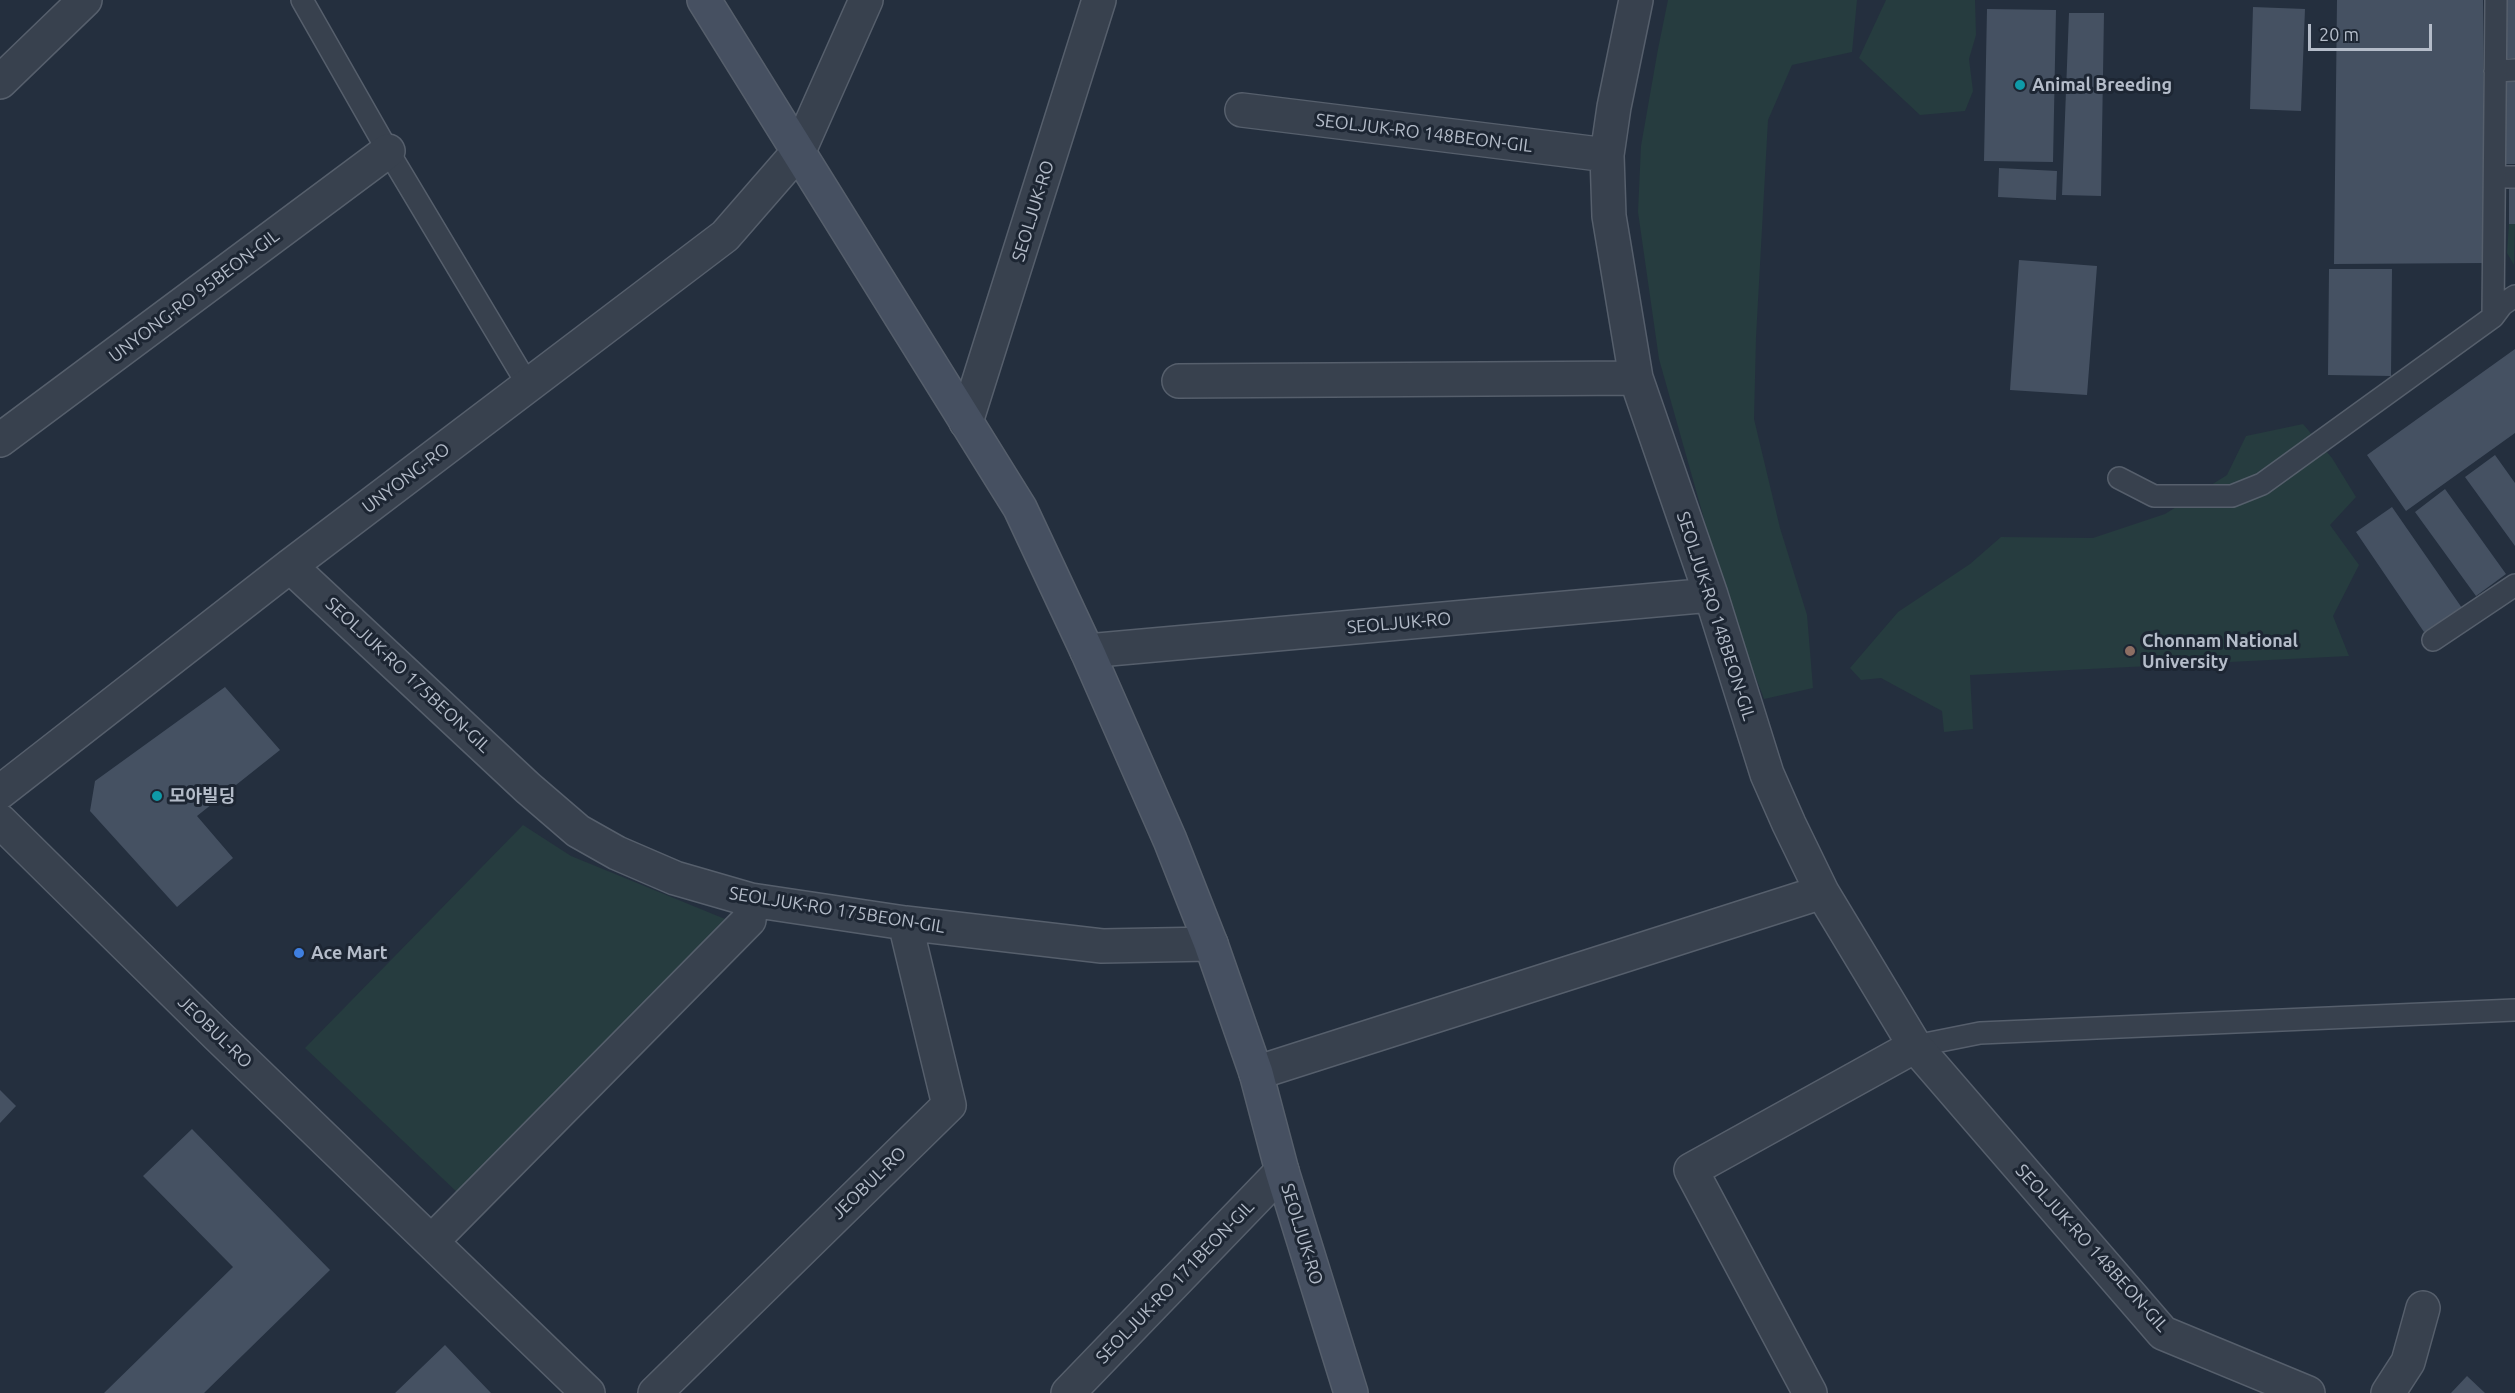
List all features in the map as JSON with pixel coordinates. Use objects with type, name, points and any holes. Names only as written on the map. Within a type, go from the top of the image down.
[{"type":"main road","name":"SEOLJUK-RO","points":[[704,0],[1020,508],[1087,651],[1170,840],[1211,944],[1256,1073],[1282,1171],[1351,1393]]},
{"type":"street","points":[[0,82],[85,0]]},
{"type":"street","points":[[799,151],[866,0]]},
{"type":"street","name":"SEOLJUK-RO","points":[[966,422],[1099,0]]},
{"type":"street","name":"SEOLJUK-RO 148BEON-GIL","points":[[1636,0],[1614,107],[1607,155],[1609,216],[1636,378],[1711,595],[1767,774],[1822,892],[1915,1046],[2163,1333],[2308,1393]]},
{"type":"street","name":"SEOLJUK-RO 148BEON-GIL","points":[[1242,111],[1607,155]]},
{"type":"street","name":"UNYONG-RO 95BEON-GIL","points":[[0,440],[388,151]]},
{"type":"street","name":"UNYONG-RO","points":[[0,792],[290,566],[725,236],[799,151]]},
{"type":"street","points":[[1179,381],[1636,378]]},
{"type":"street","name":"SEOLJUK-RO 175BEON-GIL","points":[[290,566],[528,788],[578,831],[617,853],[675,878],[751,900],[905,923],[1102,946],[1211,944]]},
{"type":"street","name":"SEOLJUK-RO","points":[[1087,651],[1711,595]]},
{"type":"street","name":"JEOBUL-RO","points":[[0,820],[217,1035],[588,1393]]},
{"type":"street","points":[[1256,1073],[1822,892]]},
{"type":"street","points":[[432,1241],[749,920],[751,900]]},
{"type":"street","name":"JEOBUL-RO","points":[[654,1393],[949,1104],[905,923]]},
{"type":"street","points":[[1810,1393],[1690,1170],[1915,1046]]},
{"type":"street","name":"SEOLJUK-RO 171BEON-GIL","points":[[1068,1393],[1282,1171]]},
{"type":"street","points":[[2388,1393],[2408,1362],[2423,1308]]},
{"type":"lane","points":[[302,0],[388,151],[528,385]]},
{"type":"lane","points":[[2493,317],[2505,177],[2505,71],[2496,0]]},
{"type":"lane","points":[[2119,478],[2154,496],[2232,496],[2262,484],[2493,317],[2502,305],[2515,296]]},
{"type":"lane","points":[[2433,640],[2515,585]]},
{"type":"lane","points":[[1915,1046],[1980,1033],[2515,1010]]},
{"type":"green space","points":[[1668,0],[1857,0],[1852,52],[1792,65],[1768,120],[1756,337],[1754,419],[1780,528],[1807,615],[1813,688],[1764,699],[1728,604],[1659,359],[1638,212],[1641,146]]},
{"type":"green space","points":[[1886,0],[1975,0],[1976,35],[1969,59],[1973,91],[1965,111],[1920,115],[1859,58]]},
{"type":"green space","points":[[2509,224],[2515,224],[2514,265],[2507,253]]},
{"type":"green space","points":[[2303,424],[2332,458],[2356,497],[2330,525],[2359,565],[2333,616],[2349,656],[1970,675],[1973,729],[1944,732],[1942,711],[1881,678],[1861,680],[1850,668],[1898,612],[1970,564],[2001,537],[2093,538],[2165,514],[2227,475],[2246,436]]},
{"type":"green space","points":[[523,825],[571,856],[725,919],[460,1195],[305,1048]]},
{"type":"building","points":[[2337,0],[2483,0],[2485,263],[2334,264]]},
{"type":"building","points":[[2503,0],[2515,0],[2515,58],[2504,58]]},
{"type":"building","points":[[2253,7],[2305,9],[2301,111],[2250,109]]},
{"type":"building","name":"Animal Breeding","points":[[1987,9],[2056,10],[2053,162],[1984,161]]},
{"type":"building","points":[[2069,13],[2104,13],[2101,196],[2062,195]]},
{"type":"building","points":[[2515,75],[2515,164],[2502,164],[2501,76]]},
{"type":"building","points":[[1999,168],[2057,171],[2056,200],[1998,197]]},
{"type":"building","points":[[2509,184],[2515,184],[2515,224],[2509,224]]},
{"type":"building","points":[[2019,260],[2097,266],[2087,395],[2010,390]]},
{"type":"building","points":[[2329,269],[2392,269],[2391,376],[2328,375]]},
{"type":"building","points":[[2515,349],[2515,433],[2406,511],[2367,455]]},
{"type":"building","points":[[2495,455],[2515,483],[2515,546],[2465,477]]},
{"type":"building","points":[[2445,489],[2506,574],[2476,596],[2415,512]]},
{"type":"building","points":[[2392,507],[2462,608],[2424,632],[2356,532]]},
{"type":"building","name":"모아빌딩","points":[[225,687],[280,750],[197,816],[233,858],[177,907],[90,811],[95,781]]},
{"type":"building","points":[[0,1090],[16,1106],[0,1123]]},
{"type":"building","points":[[192,1129],[330,1270],[204,1393],[104,1393],[233,1267],[143,1176]]},
{"type":"building","points":[[445,1345],[491,1393],[395,1393]]},
{"type":"building","points":[[2467,1376],[2485,1393],[2451,1393]]},
{"type":"place","name":"Animal Breeding","points":[[2020,85]]},
{"type":"place","name":"Chonnam National University","points":[[2130,651]]},
{"type":"place","name":"모아빌딩","points":[[157,796]]},
{"type":"place","name":"Ace Mart","points":[[299,953]]}]
